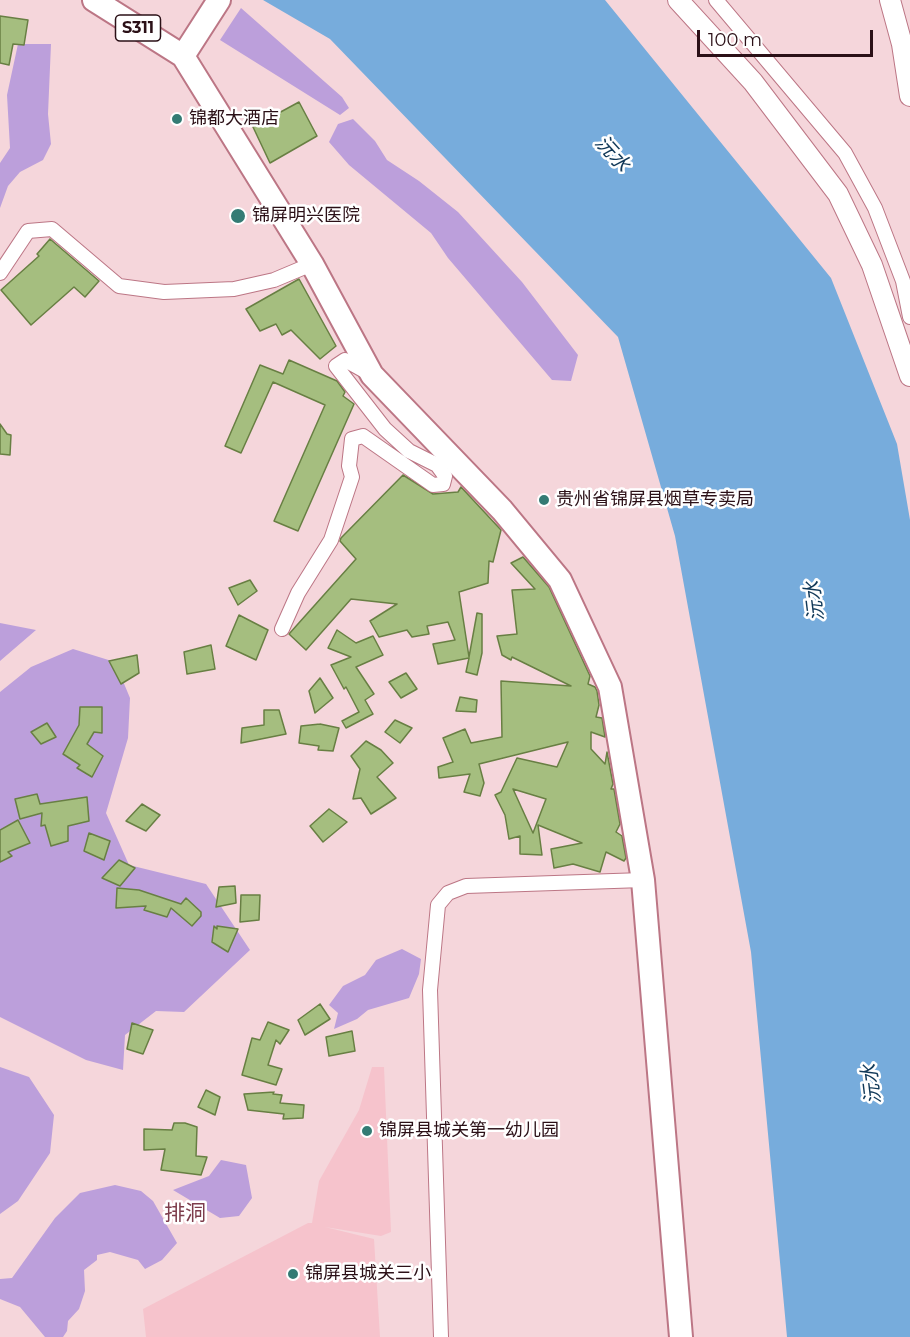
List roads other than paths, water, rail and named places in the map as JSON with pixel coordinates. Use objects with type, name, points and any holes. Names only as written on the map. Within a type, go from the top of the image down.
[{"type":"main road","name":"S311","points":[[94,0],[183,56]]},
{"type":"main road","points":[[219,0],[183,56],[312,264],[372,375],[502,510],[560,580],[610,687],[643,880],[681,1337]]},
{"type":"street","points":[[678,0],[753,82],[838,194],[872,265],[910,376]]},
{"type":"street","points":[[890,0],[902,44],[910,96]]},
{"type":"street","points":[[719,1],[846,153],[875,208],[903,281],[910,317]]},
{"type":"street","points":[[0,273],[28,231],[52,229],[119,286],[164,292],[234,289],[274,280],[312,264]]},
{"type":"street","points":[[282,630],[298,593],[335,529],[352,477],[349,466],[352,439],[363,436],[433,485],[443,484],[446,476],[436,465],[409,451],[385,429],[336,366],[345,360],[372,375]]},
{"type":"street","points":[[441,1337],[430,990],[438,906],[448,893],[466,886],[643,880]]},
{"type":"water","name":"沅水","points":[[263,0],[605,0],[831,278],[897,444],[910,520],[910,1337],[787,1337],[751,952],[675,536],[618,337],[330,39]]},
{"type":"place","name":"锦都大酒店","points":[[177,119]]},
{"type":"place","name":"锦屏明兴医院","points":[[238,216]]},
{"type":"place","name":"贵州省锦屏县烟草专卖局","points":[[544,500]]},
{"type":"place","name":"锦屏县城关第一幼儿园","points":[[367,1131]]},
{"type":"place","name":"锦屏县城关三小","points":[[293,1274]]},
{"type":"district","name":"排洞","points":[[185,1214]]}]
